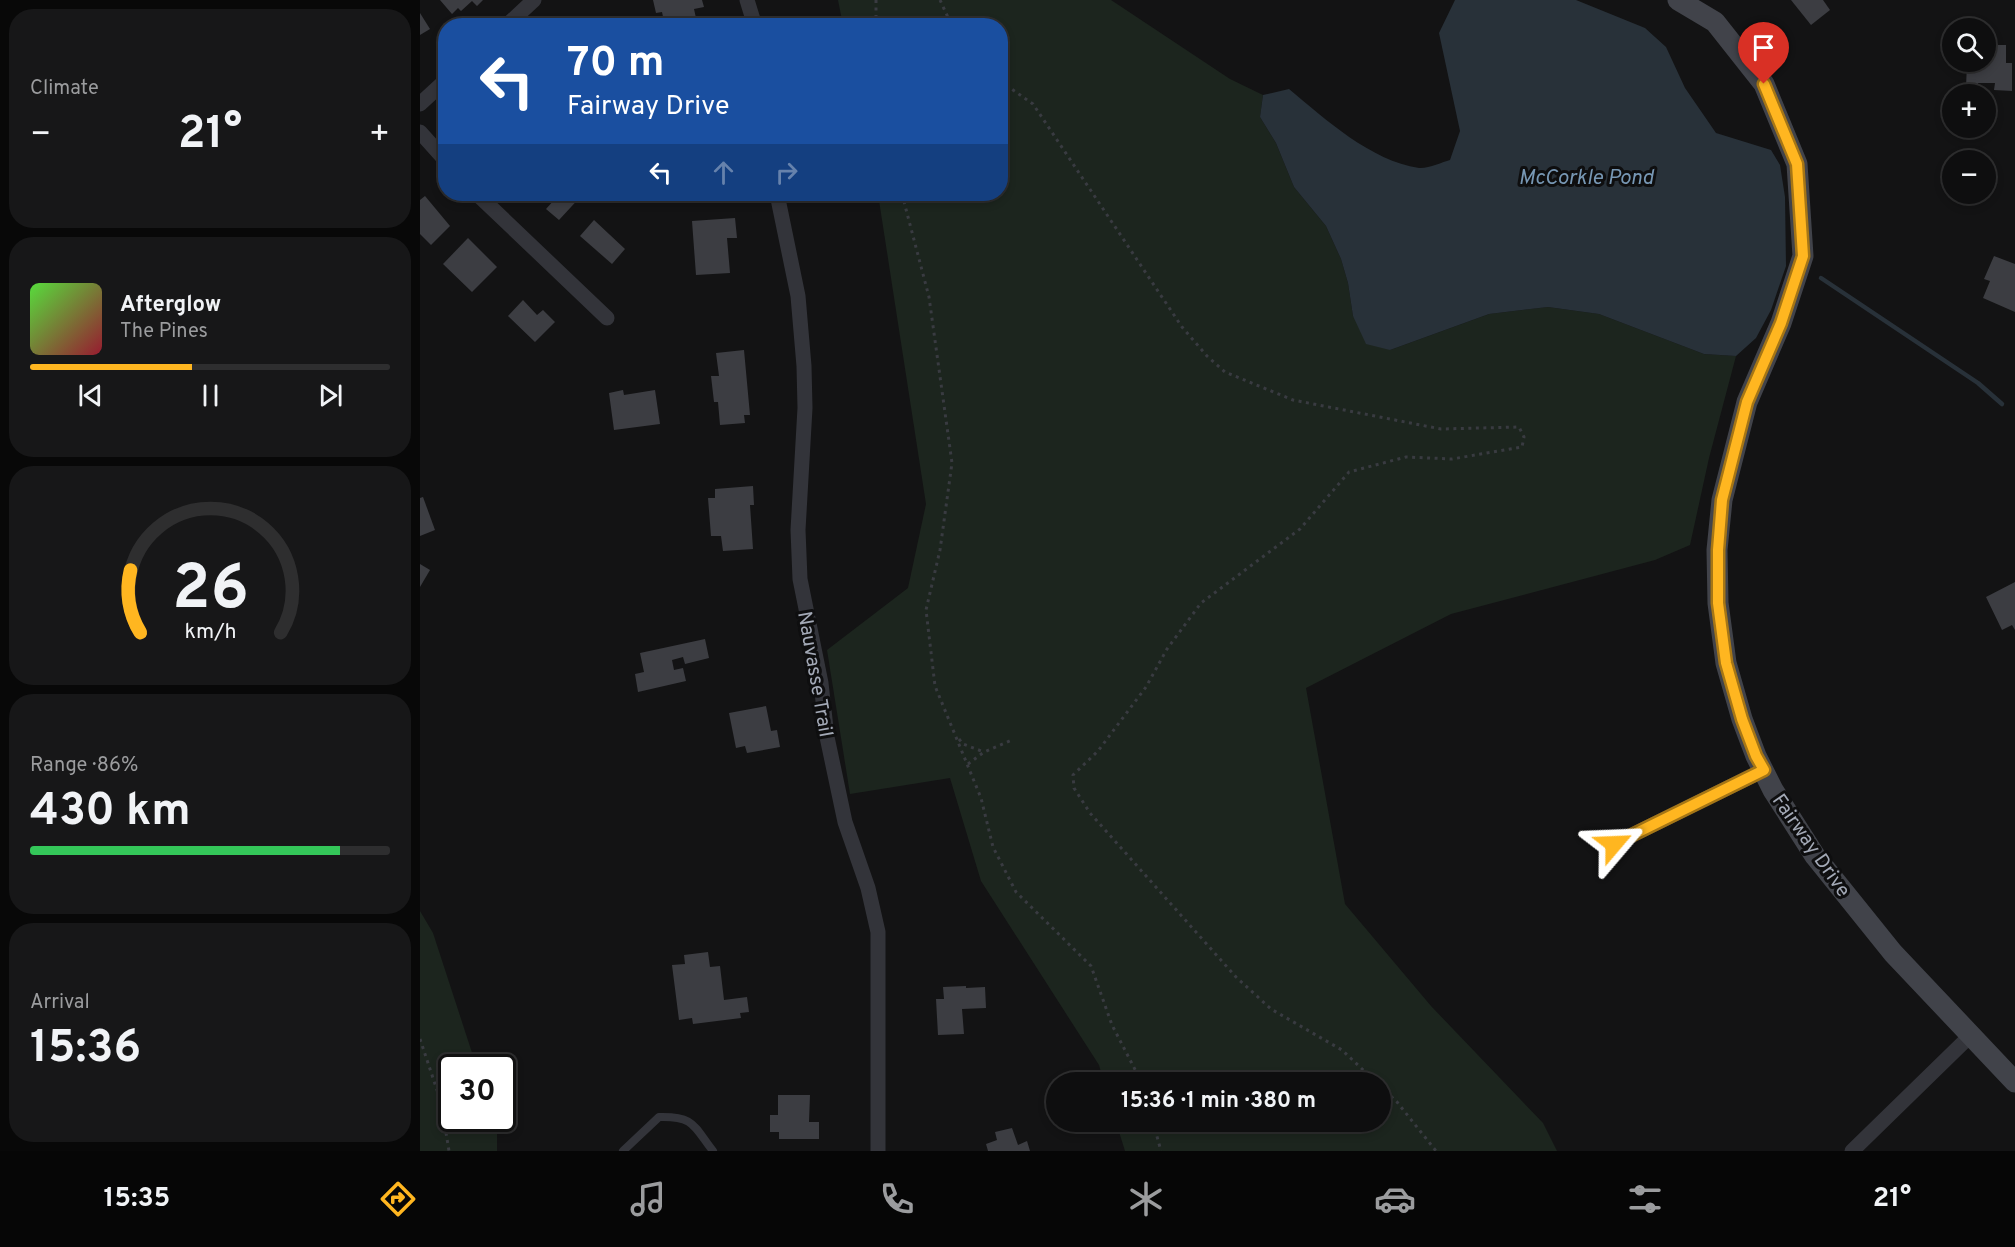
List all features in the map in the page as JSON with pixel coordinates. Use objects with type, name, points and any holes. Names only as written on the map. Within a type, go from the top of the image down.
[{"type":"street","points":[[515,18],[534,0]]},
{"type":"street","points":[[747,0],[753,18]]},
{"type":"street","name":"Fairway Drive","points":[[1677,0],[1715,22],[1764,84],[1797,164],[1803,256],[1781,323],[1747,402],[1722,500],[1718,550],[1718,603],[1726,663],[1742,719],[1756,756],[1773,790],[1815,856],[1893,953],[2015,1082]]},
{"type":"street","points":[[420,104],[438,87]]},
{"type":"street","points":[[420,132],[438,152]]},
{"type":"street","points":[[484,201],[606,318]]},
{"type":"street","name":"Nauvasse Trail","points":[[778,201],[798,296],[804,366],[806,408],[798,530],[800,579],[821,683],[827,737],[845,822],[868,888],[878,932],[878,1151]]},
{"type":"street","points":[[1614,844],[1764,770]]},
{"type":"street","points":[[1852,1151],[1971,1035]]},
{"type":"lane","points":[[623,1151],[658,1118],[678,1117],[691,1122],[713,1151]]},
{"type":"path","points":[[876,0],[876,18]]},
{"type":"path","points":[[940,0],[948,18]]},
{"type":"path","points":[[1008,87],[1033,104],[1182,327],[1207,357],[1225,372],[1293,400],[1441,429],[1519,427],[1524,437],[1522,447],[1452,459],[1406,457],[1348,472],[1300,529],[1201,603],[1167,649],[1146,687],[1098,751],[1073,775],[1074,788],[1090,813],[1236,977],[1270,1009],[1342,1050],[1365,1072]]},
{"type":"path","points":[[904,201],[929,297],[952,463],[939,550],[926,610],[935,686],[981,798],[993,847],[1016,892],[1091,966],[1112,1025],[1136,1072]]},
{"type":"path","points":[[956,735],[963,744],[984,752]]},
{"type":"path","points":[[968,764],[984,752],[1012,740]]},
{"type":"path","points":[[420,1039],[441,1102],[449,1151]]},
{"type":"path","points":[[1391,1096],[1436,1151]]},
{"type":"path","points":[[1156,1132],[1161,1151]]},
{"type":"shaded area","points":[[838,0],[1111,0],[1230,79],[1263,95],[1260,117],[1276,143],[1294,187],[1326,226],[1341,259],[1348,283],[1353,316],[1390,350],[1489,314],[1548,307],[1599,314],[1704,354],[1736,356],[1709,458],[1690,545],[1655,560],[1451,614],[1306,688],[1345,904],[1431,1006],[1543,1123],[1557,1151],[1125,1151],[1119,1132],[1391,1132],[1391,1072],[1101,1072],[1099,1065],[981,881],[950,778],[850,794],[827,650],[908,588],[926,504],[879,201],[1008,201],[1008,18],[842,18]]},
{"type":"shaded area","points":[[420,911],[433,933],[472,1054],[438,1054],[438,1132],[497,1132],[497,1151],[420,1151]]},
{"type":"water","name":"McCorkle Pond","points":[[1455,0],[1576,0],[1645,28],[1666,47],[1685,88],[1716,133],[1771,150],[1780,165],[1785,197],[1786,266],[1771,310],[1756,338],[1736,356],[1704,354],[1599,314],[1548,307],[1489,314],[1390,350],[1366,344],[1353,316],[1348,283],[1341,259],[1326,226],[1294,187],[1276,143],[1260,117],[1263,95],[1289,89],[1366,148],[1401,164],[1423,168],[1450,160],[1460,131],[1439,33]]},
{"type":"building","points":[[440,0],[483,0],[477,6],[472,1],[461,11],[458,8],[452,14]]},
{"type":"building","points":[[653,0],[702,0],[704,7],[694,9],[696,18],[663,18],[662,12],[656,13]]},
{"type":"building","points":[[1791,0],[1823,0],[1830,10],[1811,25]]},
{"type":"building","points":[[420,13],[430,29],[420,35]]},
{"type":"building","points":[[1996,45],[2006,45],[2006,63],[2012,63],[2012,91],[1996,90],[1995,83],[1966,84],[1967,72],[1996,72]]},
{"type":"building","points":[[425,196],[450,226],[431,245],[420,234],[420,200]]},
{"type":"building","points":[[553,201],[577,201],[559,220],[546,209]]},
{"type":"building","points":[[735,218],[737,238],[727,238],[730,273],[696,275],[692,221]]},
{"type":"building","points":[[594,220],[625,249],[612,264],[580,236]]},
{"type":"building","points":[[468,238],[497,267],[472,292],[443,264]]},
{"type":"building","points":[[1994,256],[2015,264],[2015,312],[1983,298],[1990,281],[1984,279]]},
{"type":"building","points":[[523,300],[537,315],[543,310],[555,322],[535,342],[508,316]]},
{"type":"building","points":[[744,350],[750,415],[744,415],[745,423],[720,425],[718,402],[714,402],[711,376],[719,376],[716,353]]},
{"type":"building","points":[[623,390],[624,395],[655,390],[660,424],[614,430],[609,393]]},
{"type":"building","points":[[753,486],[754,505],[750,505],[753,549],[723,551],[721,536],[711,536],[708,498],[715,498],[715,489]]},
{"type":"building","points":[[423,497],[435,530],[420,536],[420,498]]},
{"type":"building","points":[[420,564],[430,570],[420,587]]},
{"type":"building","points":[[2015,582],[2015,630],[2012,625],[2002,630],[1986,597]]},
{"type":"building","points":[[705,639],[709,658],[685,664],[683,657],[672,660],[674,670],[683,668],[686,681],[638,692],[635,674],[644,672],[640,653]]},
{"type":"building","points":[[766,706],[771,731],[777,730],[780,747],[747,753],[745,746],[736,748],[729,713]]},
{"type":"building","points":[[708,952],[710,967],[720,966],[724,1000],[747,997],[749,1012],[740,1013],[741,1018],[693,1024],[692,1018],[679,1020],[672,965],[685,964],[684,955]]},
{"type":"building","points":[[966,986],[966,988],[985,987],[986,1008],[962,1009],[964,1034],[938,1035],[936,999],[944,999],[943,987]]},
{"type":"building","points":[[778,1095],[810,1095],[809,1122],[819,1122],[819,1139],[779,1139],[779,1132],[770,1132],[770,1115],[778,1115]]},
{"type":"building","points":[[1012,1128],[1018,1145],[1027,1141],[1030,1151],[988,1151],[986,1144],[997,1140],[995,1132]]},
{"type":"waterway","points":[[1821,278],[1978,383],[2002,404]]},
{"type":"route","points":[[1614,844],[1764,770],[1756,756],[1742,719],[1726,663],[1718,603],[1718,550],[1722,500],[1747,402],[1781,323],[1803,256],[1797,164],[1764,84]]}]
